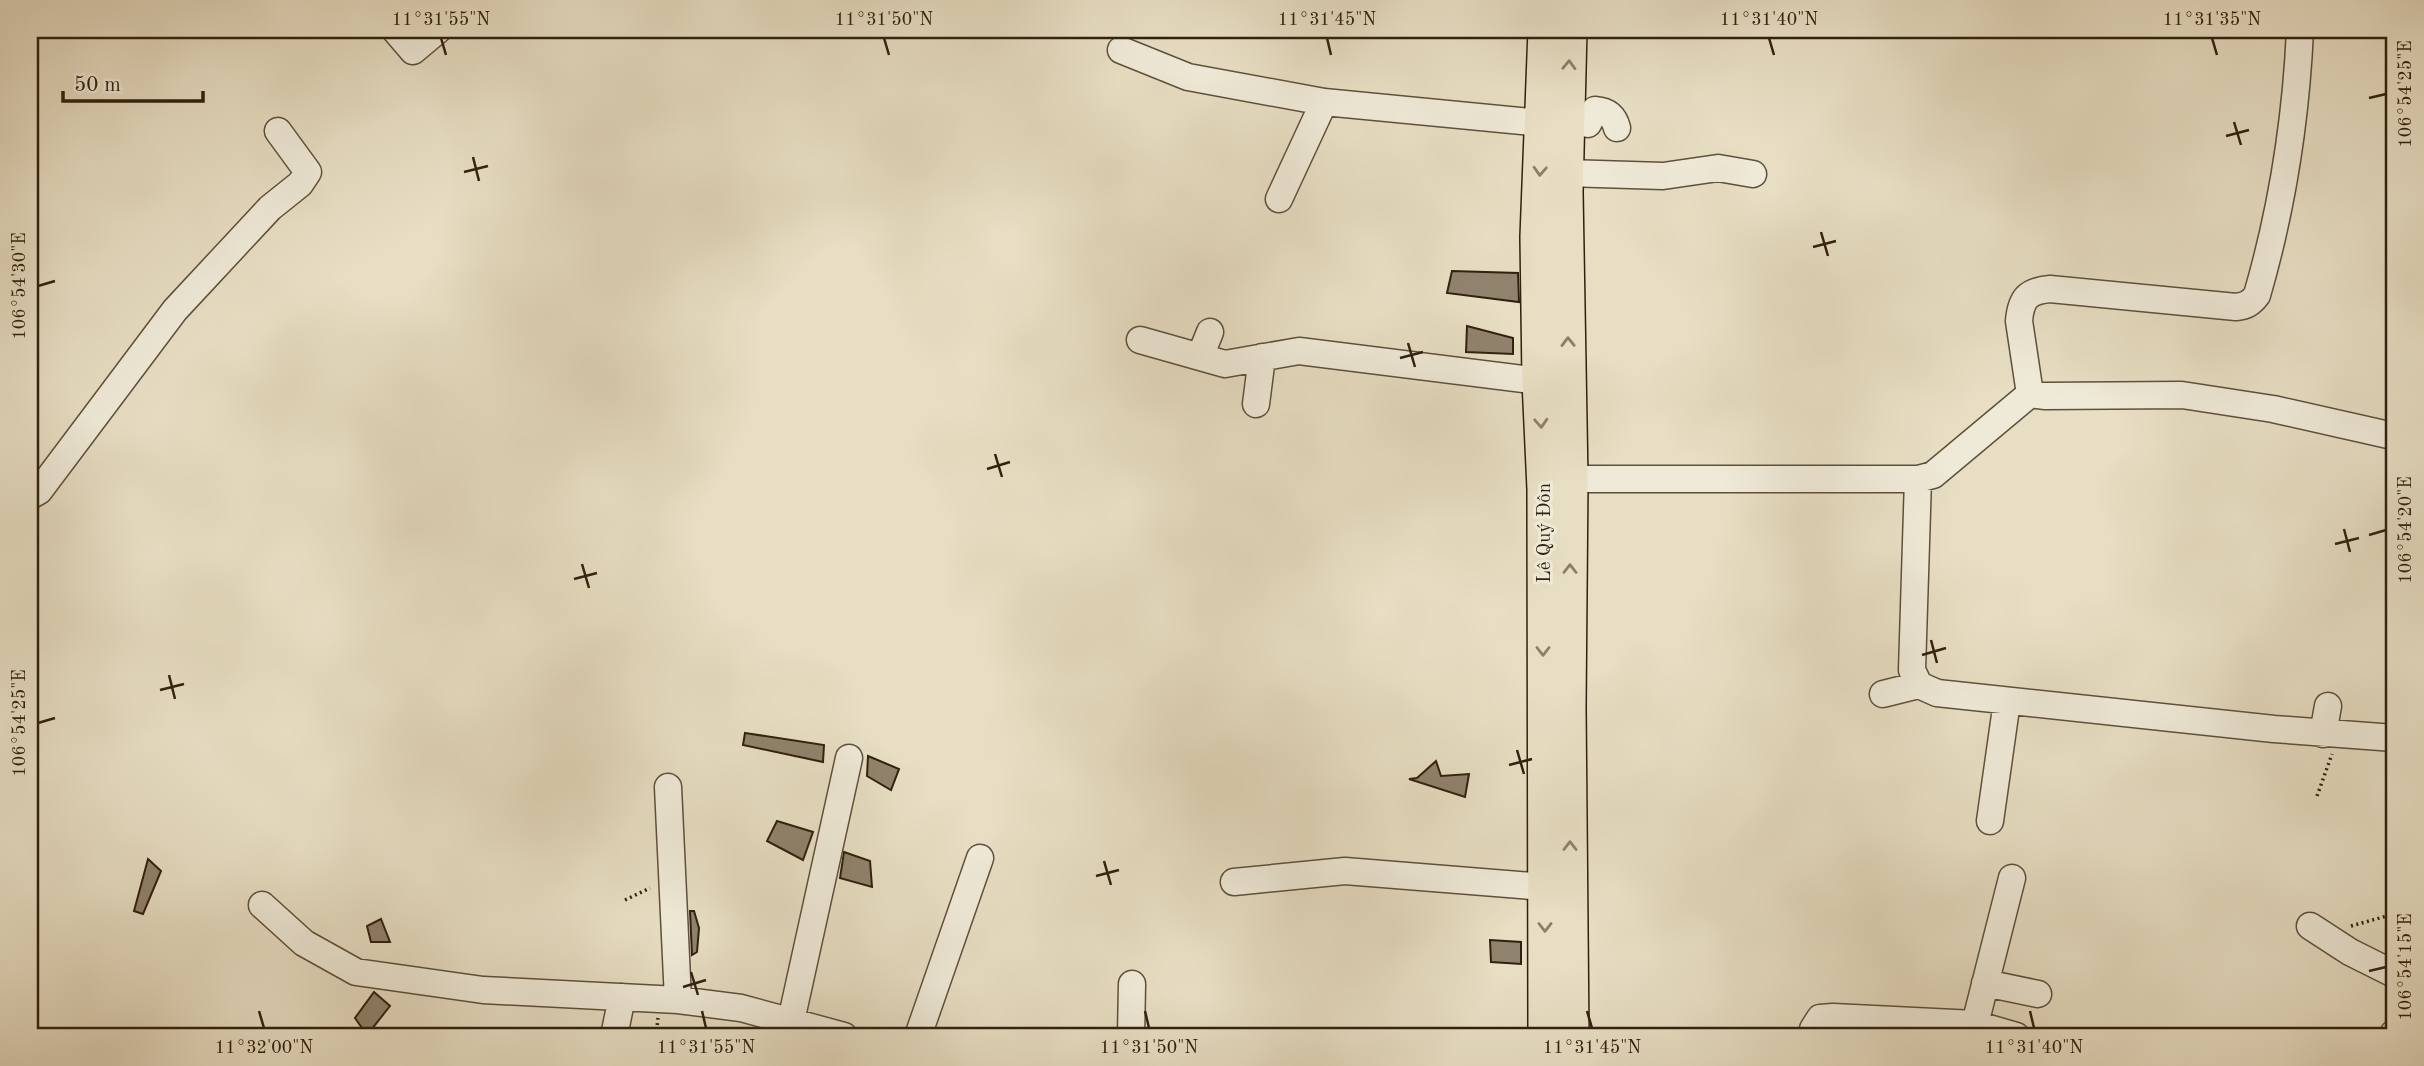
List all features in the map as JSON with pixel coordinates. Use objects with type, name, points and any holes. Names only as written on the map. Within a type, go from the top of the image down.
[{"type":"main road","name":"Lê Quý Đôn","points":[[1545,30],[1555,122],[1566,173],[1571,479],[1544,887],[1545,1036]]},
{"type":"main road","name":"Lê Quý Đôn","points":[[1570,30],[1537,237],[1539,381],[1572,1036]]},
{"type":"street","points":[[395,30],[413,51],[438,30]]},
{"type":"street","points":[[2029,394],[2019,321],[2020,310],[2028,294],[2036,290],[2050,289],[2236,307],[2249,304],[2257,295],[2271,246],[2293,118],[2300,30]]},
{"type":"street","points":[[1121,50],[1188,77],[1324,102],[1588,124],[1595,110],[1599,110],[1615,119],[1616,128]]},
{"type":"street","points":[[1279,199],[1324,102]]},
{"type":"street","points":[[30,496],[39,491],[175,310],[270,208],[300,184],[308,172],[278,131]]},
{"type":"street","points":[[1566,173],[1663,176],[1718,168],[1753,174]]},
{"type":"street","points":[[1200,357],[1210,332]]},
{"type":"street","points":[[1140,340],[1225,364],[1299,351],[1539,381]]},
{"type":"street","points":[[1256,404],[1262,357]]},
{"type":"street","points":[[1571,479],[1918,480],[1933,475],[2029,394],[2182,395],[2273,409],[2393,436]]},
{"type":"street","points":[[1918,480],[1912,670],[1919,685]]},
{"type":"street","points":[[1883,694],[1919,685],[1937,693],[2007,701],[2331,735],[2394,738]]},
{"type":"street","points":[[1990,821],[2007,701]]},
{"type":"street","points":[[2329,706],[2331,735]]},
{"type":"street","points":[[801,1027],[849,758]]},
{"type":"street","points":[[668,787],[678,1000]]},
{"type":"street","points":[[918,1036],[980,858]]},
{"type":"street","points":[[1234,882],[1345,871],[1544,887]]},
{"type":"street","points":[[1975,1024],[2011,878]]},
{"type":"street","points":[[262,905],[304,943],[356,972],[483,989],[678,1000],[741,1007],[801,1027],[844,1036]]},
{"type":"street","points":[[2319,932],[2394,974]]},
{"type":"street","points":[[1986,983],[2038,994]]},
{"type":"street","points":[[1131,1036],[1132,984]]},
{"type":"street","points":[[614,1036],[622,997]]},
{"type":"street","points":[[1812,1036],[1820,1018],[1833,1017],[1975,1024],[2016,1036]]},
{"type":"path","points":[[2317,796],[2331,735]]},
{"type":"path","points":[[625,900],[654,887],[673,890]]},
{"type":"path","points":[[2319,932],[2394,914]]},
{"type":"building","points":[[1452,271],[1518,273],[1519,302],[1447,293]]},
{"type":"building","points":[[1467,326],[1513,338],[1513,354],[1466,352]]},
{"type":"building","points":[[745,733],[824,745],[823,762],[743,745]]},
{"type":"building","points":[[868,756],[899,769],[891,790],[867,776]]},
{"type":"building","points":[[1436,761],[1441,776],[1469,774],[1465,797],[1409,779],[1417,778]]},
{"type":"building","points":[[777,821],[813,832],[803,860],[767,841]]},
{"type":"building","points":[[844,852],[870,861],[872,887],[840,878]]},
{"type":"building","points":[[148,859],[161,871],[143,914],[134,911]]},
{"type":"building","points":[[690,911],[694,911],[699,928],[697,952],[692,955]]},
{"type":"building","points":[[381,919],[390,942],[371,942],[367,926]]},
{"type":"building","points":[[1490,940],[1521,942],[1521,964],[1491,962]]},
{"type":"building","points":[[374,992],[390,1006],[367,1035],[355,1018]]}]
